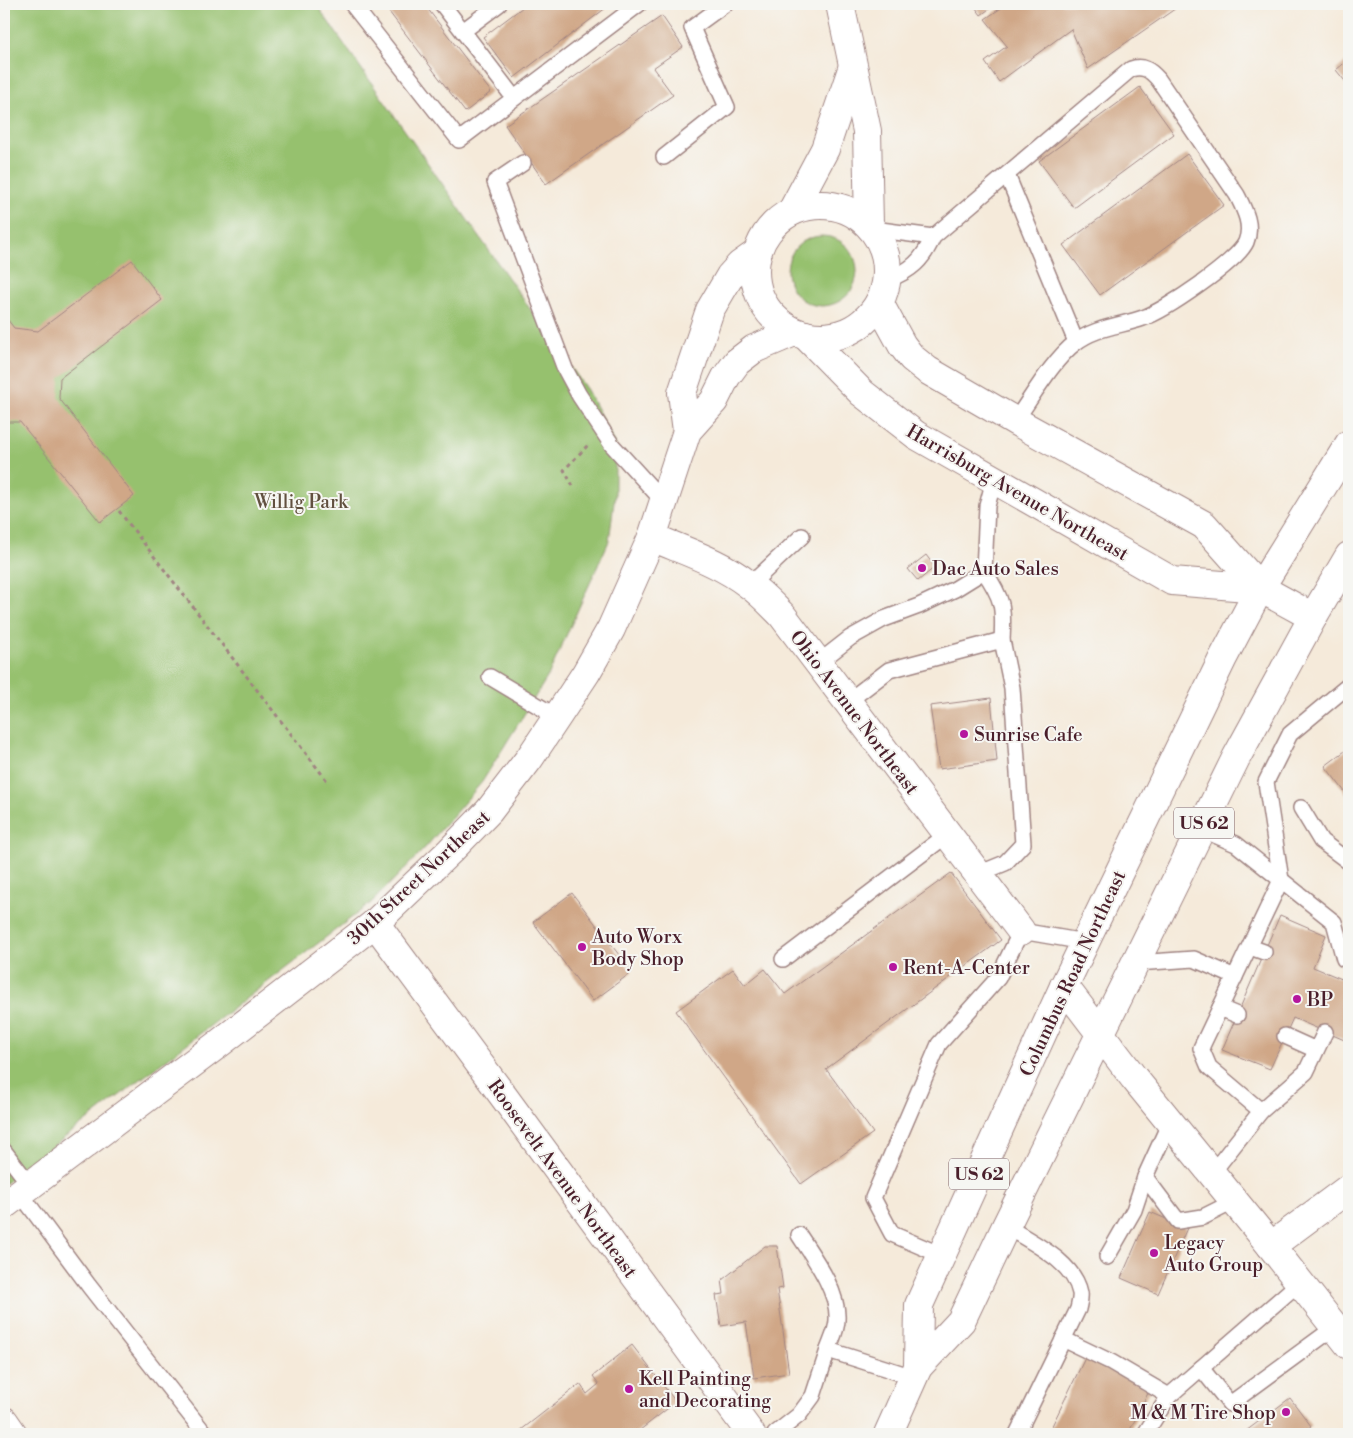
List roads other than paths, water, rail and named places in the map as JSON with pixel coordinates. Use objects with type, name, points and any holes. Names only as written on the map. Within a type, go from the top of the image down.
[{"type":"main road","points":[[840,4],[849,43],[852,69],[867,131],[871,227]]},
{"type":"main road","points":[[792,211],[825,149],[852,69]]},
{"type":"main road","points":[[812,205],[833,206],[852,212],[871,227],[882,244],[888,270],[883,291],[866,319],[847,332],[826,337],[799,333],[786,327],[771,315],[757,290],[754,272],[761,243],[770,228],[792,211],[812,205]]},
{"type":"main road","name":"30th Street Northeast","points":[[687,431],[682,393],[710,310],[730,276],[740,265],[758,253]]},
{"type":"main road","name":"Harrisburg Avenue Northeast","points":[[883,291],[895,335],[912,358],[927,370],[955,388],[1204,525],[1260,588],[1312,617]]},
{"type":"main road","name":"30th Street Northeast","points":[[18,1194],[213,1048],[375,923],[489,811],[529,759],[586,673],[611,629],[652,537],[687,431],[714,402],[726,377],[737,362],[754,349],[799,333]]},
{"type":"main road","name":"Harrisburg Avenue Northeast","points":[[799,333],[862,393],[889,415],[924,439],[1172,581],[1260,588]]},
{"type":"main road","name":"US 62","points":[[1260,588],[1349,444]]},
{"type":"main road","name":"Ohio Avenue Northeast","points":[[652,537],[712,562],[750,586],[782,615],[1021,931]]},
{"type":"main road","name":"US 62","points":[[1312,617],[1349,556]]},
{"type":"main road","name":"Columbus Road Northeast","points":[[915,1372],[919,1305],[1064,986],[1223,658],[1260,588]]},
{"type":"main road","name":"Columbus Road Northeast","points":[[888,1434],[915,1372],[961,1321],[1100,1033],[1236,758],[1312,617]]},
{"type":"main road","name":"Roosevelt Avenue Northeast","points":[[375,923],[751,1434]]},
{"type":"main road","points":[[1064,986],[1134,1078],[1272,1246],[1342,1336]]},
{"type":"main road","points":[[1272,1246],[1349,1188]]},
{"type":"main road","points":[[4,1420],[13,1434]]},
{"type":"lane","points":[[352,4],[459,140],[639,4]]},
{"type":"lane","points":[[442,4],[514,98]]},
{"type":"lane","points":[[463,30],[499,4]]},
{"type":"lane","points":[[664,156],[727,107],[692,28],[725,4]]},
{"type":"lane","points":[[883,291],[926,254],[933,237],[1131,68],[1138,66],[1146,68],[1158,79],[1231,183],[1243,207],[1249,227],[1248,235],[1242,248],[1230,261],[1159,312],[1098,331],[1076,342],[1061,356],[1015,421]]},
{"type":"lane","points":[[523,163],[495,182],[565,369],[579,396],[612,445],[664,502]]},
{"type":"lane","points":[[1007,175],[1076,342]]},
{"type":"lane","points":[[871,227],[933,237]]},
{"type":"lane","points":[[978,874],[1005,863],[1024,844],[1012,688],[1002,640],[1004,612],[997,590],[984,571],[987,506],[994,480]]},
{"type":"lane","points":[[750,586],[802,536]]},
{"type":"lane","points":[[818,663],[850,638],[884,619],[919,606],[955,589],[984,571]]},
{"type":"lane","points":[[847,702],[889,670],[1002,640]]},
{"type":"lane","points":[[490,677],[557,717]]},
{"type":"lane","points":[[1261,1112],[1209,1067],[1201,1048],[1235,977],[1257,949],[1281,880],[1266,782],[1290,734],[1349,686]]},
{"type":"lane","points":[[1301,808],[1322,841],[1349,862]]},
{"type":"lane","points":[[1201,829],[1236,844],[1334,922],[1344,959],[1349,961]]},
{"type":"lane","points":[[783,959],[948,834]]},
{"type":"lane","points":[[941,1256],[892,1234],[873,1198],[939,1044],[998,978],[1021,931],[1086,942]]},
{"type":"lane","points":[[1136,963],[1194,959],[1235,977]]},
{"type":"lane","points":[[1220,1008],[1237,1015]]},
{"type":"lane","points":[[1212,1173],[1261,1112],[1306,1072],[1326,1032]]},
{"type":"lane","points":[[1285,1036],[1316,1050]]},
{"type":"lane","points":[[1107,1257],[1134,1210],[1145,1177],[1170,1122]]},
{"type":"lane","points":[[4,1151],[18,1194],[205,1434]]},
{"type":"lane","points":[[1145,1177],[1178,1221],[1202,1217],[1235,1201]]},
{"type":"lane","points":[[1006,1226],[1061,1261],[1075,1280],[1080,1295],[1078,1309],[1021,1433]]},
{"type":"lane","points":[[775,1434],[799,1415],[813,1396],[837,1320],[834,1299],[822,1268],[799,1235]]},
{"type":"lane","points":[[1146,1434],[1169,1396],[1300,1282]]},
{"type":"lane","points":[[1201,1368],[1230,1404],[1342,1336]]},
{"type":"lane","points":[[1063,1339],[1111,1362],[1169,1396]]},
{"type":"lane","points":[[828,1350],[915,1372]]},
{"type":"place","name":"Dac Auto Sales","points":[[922,568]]},
{"type":"place","name":"Sunrise Cafe","points":[[964,734]]},
{"type":"place","name":"Auto Worx Body Shop","points":[[582,947]]},
{"type":"place","name":"Rent-A-Center","points":[[893,967]]},
{"type":"place","name":"BP","points":[[1297,999]]},
{"type":"place","name":"Legacy Auto Group","points":[[1154,1253]]},
{"type":"place","name":"Kell Painting and Decorating","points":[[629,1389]]},
{"type":"place","name":"M & M Tire Shop","points":[[1286,1412]]},
{"type":"park label","name":"Willig Park","points":[[301,501]]}]
